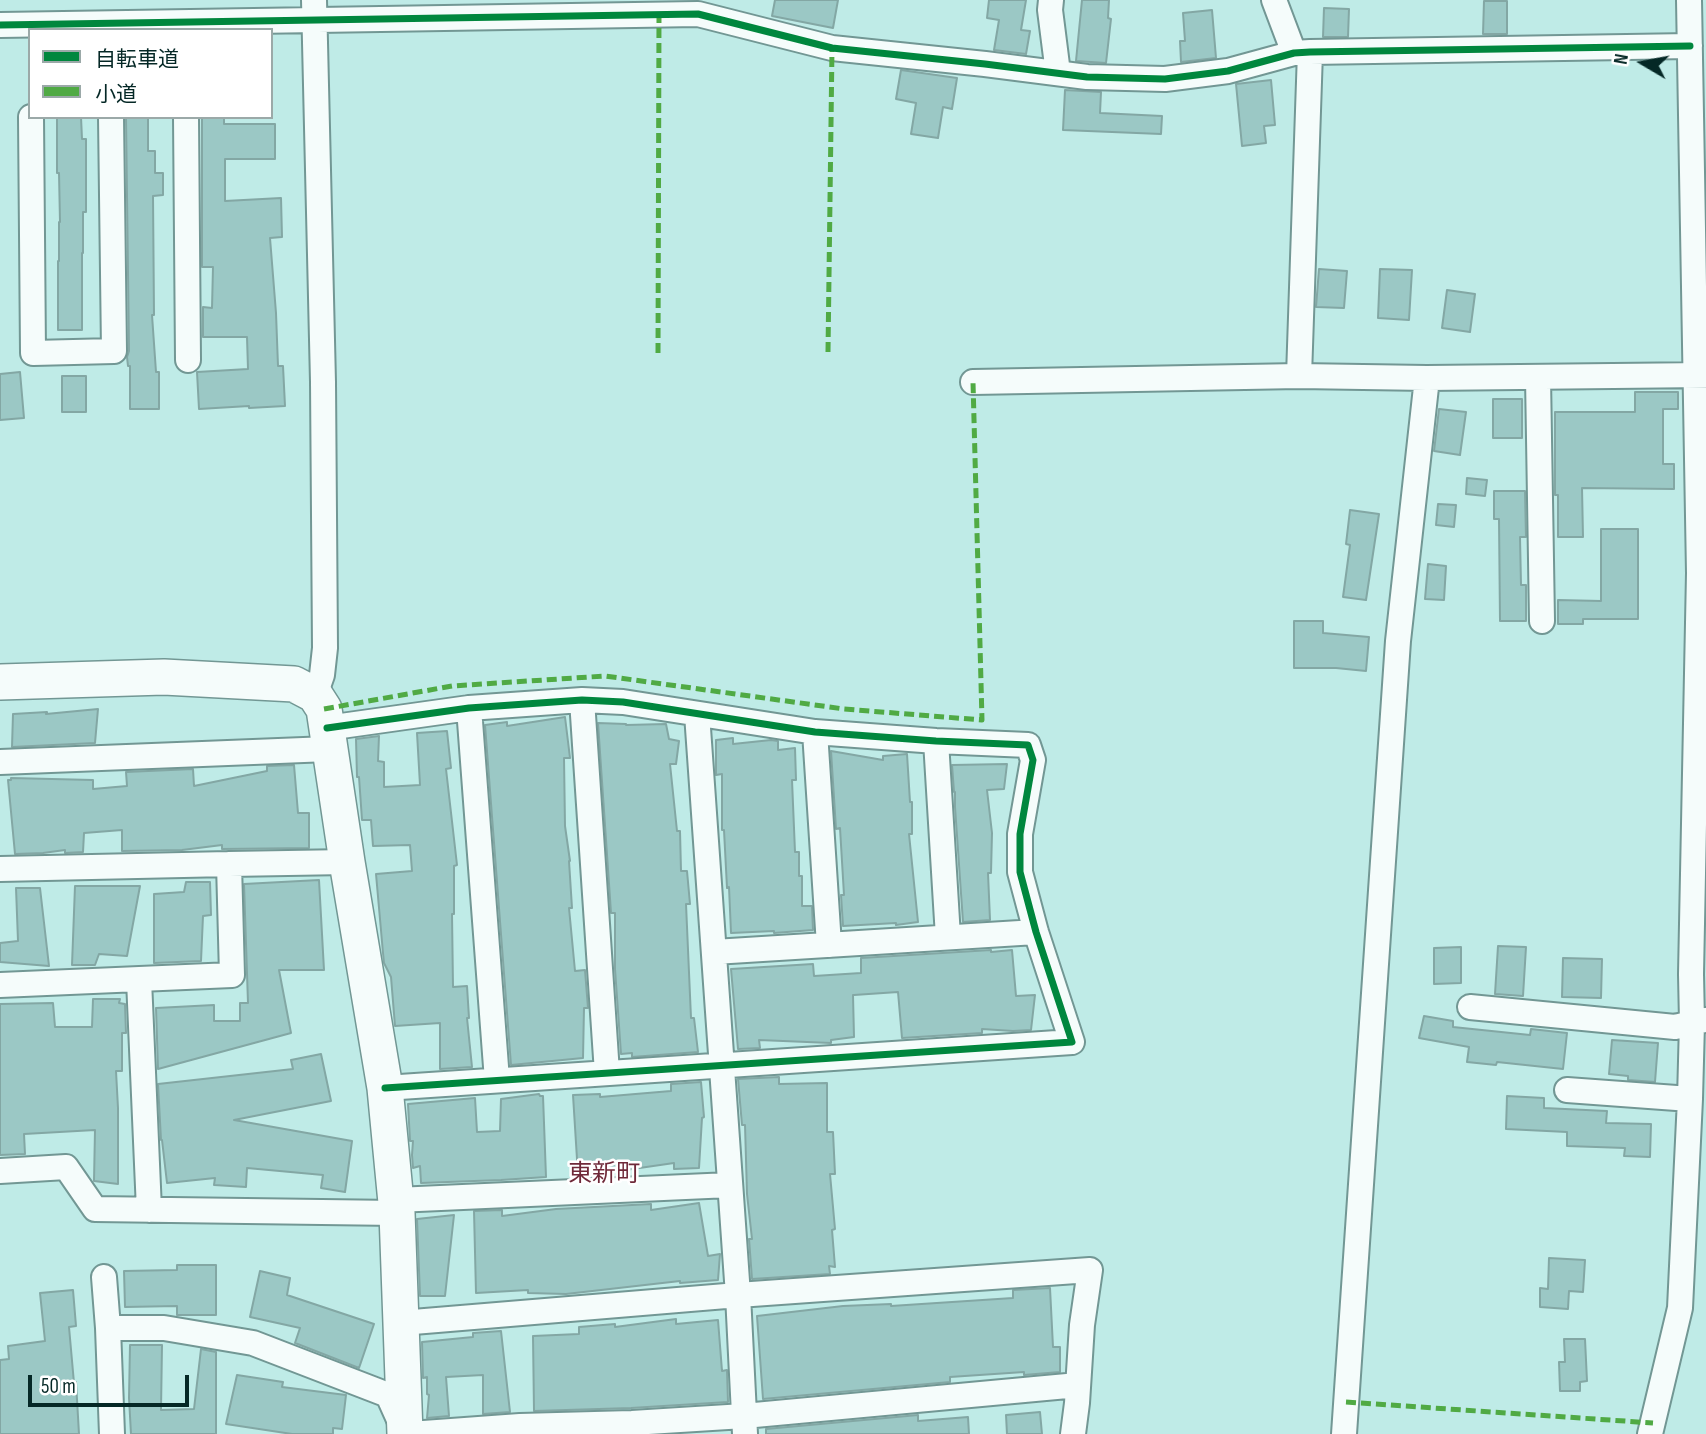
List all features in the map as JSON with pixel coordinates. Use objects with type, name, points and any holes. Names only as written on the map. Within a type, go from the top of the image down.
[{"type":"street","points":[[1051,0],[1058,74]]},
{"type":"street","points":[[1274,0],[1302,53],[1299,376]]},
{"type":"street","points":[[1650,1434],[1680,1308],[1694,1282],[1690,1099],[1699,1021],[1691,974],[1699,879],[1701,375],[1689,0]]},
{"type":"street","points":[[314,10],[323,382],[325,634],[323,675],[315,695]]},
{"type":"street","points":[[0,25],[186,26],[314,10],[698,14],[832,48],[1087,77],[1165,79],[1228,71],[1302,53],[1690,46]]},
{"type":"street","points":[[32,119],[33,353],[114,351],[111,119]]},
{"type":"street","points":[[186,119],[188,360]]},
{"type":"street","points":[[973,382],[1299,376],[1427,378],[1701,375]]},
{"type":"street","points":[[1538,377],[1542,621]]},
{"type":"street","points":[[1344,1434],[1398,641],[1427,378]]},
{"type":"street","points":[[0,682],[177,678],[294,684],[315,695],[324,709],[386,1088],[397,1207],[407,1434]]},
{"type":"street","points":[[0,762],[328,738],[469,708],[582,700],[623,702],[815,732],[1028,745],[1033,760],[1020,834],[1020,872],[1036,932],[1072,1042],[386,1088]]},
{"type":"street","points":[[582,700],[607,1073]]},
{"type":"street","points":[[469,708],[498,1080]]},
{"type":"street","points":[[698,714],[745,1425]]},
{"type":"street","points":[[815,732],[830,945]]},
{"type":"street","points":[[936,741],[948,937]]},
{"type":"street","points":[[0,869],[347,862]]},
{"type":"street","points":[[0,985],[232,975],[229,864]]},
{"type":"street","points":[[714,952],[1036,932]]},
{"type":"street","points":[[139,980],[149,1210]]},
{"type":"street","points":[[1470,1007],[1675,1027],[1699,1021]]},
{"type":"street","points":[[1567,1090],[1690,1099]]},
{"type":"street","points":[[0,1171],[66,1167],[95,1209],[397,1207],[730,1185]]},
{"type":"street","points":[[401,1323],[1090,1270],[1082,1325],[1073,1434]]},
{"type":"street","points":[[104,1277],[112,1434]]},
{"type":"street","points":[[108,1328],[164,1328],[253,1343],[388,1395],[407,1434]]},
{"type":"street","points":[[407,1434],[745,1425],[1078,1385]]},
{"type":"building","points":[[775,0],[838,0],[833,28],[772,16]]},
{"type":"building","points":[[989,0],[1026,0],[1021,30],[1030,31],[1026,54],[994,50],[999,20],[987,18]]},
{"type":"building","points":[[1082,0],[1109,0],[1108,18],[1111,19],[1106,63],[1076,61]]},
{"type":"building","points":[[1484,1],[1507,1],[1507,34],[1483,34]]},
{"type":"building","points":[[1324,8],[1349,9],[1348,37],[1323,37]]},
{"type":"building","points":[[1212,10],[1216,58],[1181,62],[1180,41],[1185,41],[1183,13]]},
{"type":"building","points":[[901,70],[957,78],[952,109],[943,107],[938,138],[911,134],[916,103],[896,99]]},
{"type":"building","points":[[1271,80],[1275,125],[1264,126],[1266,143],[1242,146],[1236,84]]},
{"type":"building","points":[[1065,90],[1101,92],[1100,113],[1162,116],[1161,134],[1063,130]]},
{"type":"building","points":[[57,119],[81,119],[82,139],[86,139],[82,330],[58,330],[60,222]]},
{"type":"building","points":[[126,119],[148,119],[148,151],[155,151],[155,173],[163,173],[163,195],[153,196],[152,315],[156,372],[159,372],[159,409],[130,409],[130,366],[127,357]]},
{"type":"building","points":[[202,119],[224,119],[224,124],[275,124],[275,159],[225,159],[225,201],[281,198],[282,237],[270,238],[278,366],[283,366],[285,406],[199,409],[197,372],[248,369],[247,337],[203,337],[203,307],[212,308],[213,267],[202,267]]},
{"type":"building","points":[[1319,269],[1347,271],[1344,308],[1316,307]]},
{"type":"building","points":[[1380,269],[1412,270],[1409,320],[1378,318]]},
{"type":"building","points":[[1447,290],[1475,294],[1470,332],[1442,328]]},
{"type":"building","points":[[20,372],[24,418],[0,420],[0,374]]},
{"type":"building","points":[[62,376],[86,376],[86,412],[62,412]]},
{"type":"building","points":[[1635,392],[1678,392],[1678,409],[1663,409],[1663,464],[1674,464],[1674,489],[1582,488],[1583,537],[1558,537],[1555,412],[1635,412]]},
{"type":"building","points":[[1493,399],[1522,399],[1522,438],[1493,438]]},
{"type":"building","points":[[1439,409],[1466,412],[1460,455],[1434,451]]},
{"type":"building","points":[[1467,478],[1487,480],[1485,496],[1466,494]]},
{"type":"building","points":[[1494,491],[1525,491],[1526,537],[1520,537],[1521,585],[1526,585],[1526,621],[1500,621],[1499,519],[1494,519]]},
{"type":"building","points":[[1438,504],[1456,505],[1454,527],[1436,525]]},
{"type":"building","points":[[1350,510],[1379,514],[1366,600],[1343,597],[1350,545],[1346,544]]},
{"type":"building","points":[[1601,529],[1638,529],[1638,619],[1583,619],[1583,624],[1558,624],[1558,600],[1601,601]]},
{"type":"building","points":[[1428,564],[1446,566],[1444,600],[1425,599]]},
{"type":"building","points":[[1294,621],[1323,621],[1323,633],[1369,637],[1366,671],[1294,668]]},
{"type":"building","points":[[98,709],[95,743],[12,747],[13,714]]},
{"type":"building","points":[[565,717],[570,758],[564,758],[565,826],[572,908],[569,908],[575,971],[585,970],[588,1008],[584,1008],[583,1058],[511,1065],[485,725],[507,722],[507,726]]},
{"type":"building","points":[[598,723],[666,724],[669,739],[679,741],[676,764],[670,764],[677,831],[680,831],[681,871],[687,871],[690,904],[686,904],[691,1018],[694,1018],[698,1052],[632,1057],[632,1053],[621,1054],[615,969],[615,913],[611,913]]},
{"type":"building","points":[[447,731],[451,768],[446,769],[457,865],[454,866],[452,914],[453,987],[467,986],[472,1067],[440,1069],[440,1023],[395,1026],[391,977],[384,963],[376,874],[412,871],[410,845],[373,846],[371,820],[362,820],[356,739],[379,736],[378,761],[384,762],[384,787],[420,785],[417,733]]},
{"type":"building","points":[[733,738],[733,744],[771,740],[778,741],[778,750],[795,748],[796,780],[792,780],[795,852],[799,852],[802,906],[812,906],[813,930],[731,933],[722,830],[722,774],[716,775],[716,740]]},
{"type":"building","points":[[831,751],[883,760],[883,756],[907,754],[912,802],[912,834],[909,834],[918,922],[843,926],[840,828],[836,829]]},
{"type":"building","points":[[1007,764],[1004,789],[987,790],[992,833],[991,873],[988,873],[990,920],[963,922],[952,765]]},
{"type":"building","points":[[294,765],[298,813],[309,813],[309,848],[222,849],[222,845],[182,850],[122,851],[122,830],[84,833],[83,852],[65,853],[65,850],[15,854],[8,780],[11,778],[93,780],[93,789],[127,786],[126,772],[193,769],[194,786],[267,771],[267,766]]},
{"type":"building","points":[[319,880],[324,970],[279,970],[291,1033],[158,1069],[156,1008],[214,1005],[214,1021],[240,1021],[240,1003],[248,1003],[244,884]]},
{"type":"building","points":[[186,882],[210,882],[211,915],[203,916],[201,961],[154,963],[154,894],[184,892]]},
{"type":"building","points":[[75,886],[140,886],[127,956],[99,954],[95,965],[72,965]]},
{"type":"building","points":[[16,888],[40,888],[49,966],[0,962],[0,943],[18,941]]},
{"type":"building","points":[[1498,946],[1526,947],[1523,996],[1495,994]]},
{"type":"building","points":[[1461,947],[1461,983],[1434,984],[1434,948]]},
{"type":"building","points":[[1012,950],[1016,996],[1035,995],[1031,1030],[982,1029],[982,1033],[902,1038],[898,992],[853,995],[854,1037],[831,1040],[831,1043],[759,1040],[760,1048],[738,1049],[731,969],[813,964],[814,976],[861,973],[861,958]]},
{"type":"building","points":[[1563,958],[1602,959],[1601,998],[1562,997]]},
{"type":"building","points":[[93,999],[120,999],[119,1003],[125,1004],[126,1033],[122,1033],[122,1071],[116,1071],[118,1184],[94,1181],[95,1130],[24,1134],[25,1154],[0,1155],[0,1004],[53,1003],[55,1027],[92,1027]]},
{"type":"building","points":[[1424,1016],[1453,1021],[1453,1027],[1530,1035],[1531,1029],[1567,1033],[1563,1069],[1497,1062],[1496,1065],[1467,1062],[1469,1047],[1419,1038]]},
{"type":"building","points":[[1612,1040],[1658,1043],[1655,1082],[1628,1080],[1628,1076],[1609,1074]]},
{"type":"building","points":[[321,1054],[331,1101],[234,1120],[352,1141],[345,1192],[321,1188],[323,1175],[247,1168],[246,1187],[214,1185],[215,1178],[167,1183],[158,1084],[293,1069],[291,1060]]},
{"type":"building","points":[[779,1077],[779,1084],[827,1083],[827,1132],[833,1132],[835,1174],[830,1174],[835,1267],[829,1266],[830,1274],[752,1279],[745,1125],[742,1125],[738,1079]]},
{"type":"building","points":[[701,1082],[704,1117],[699,1168],[674,1169],[674,1163],[578,1175],[573,1095],[600,1094],[600,1097],[671,1091],[671,1084]]},
{"type":"building","points":[[539,1094],[543,1096],[546,1177],[421,1183],[420,1166],[413,1168],[413,1141],[410,1141],[408,1104],[475,1098],[477,1132],[500,1131],[501,1099]]},
{"type":"building","points":[[1507,1096],[1544,1098],[1544,1108],[1607,1111],[1606,1123],[1651,1124],[1650,1157],[1624,1156],[1625,1148],[1567,1146],[1567,1132],[1506,1129]]},
{"type":"building","points":[[699,1203],[708,1256],[720,1254],[718,1280],[680,1281],[566,1294],[528,1293],[528,1290],[476,1293],[474,1211],[502,1210],[502,1216],[556,1209],[651,1204],[651,1210]]},
{"type":"building","points":[[454,1215],[445,1296],[420,1296],[417,1219]]},
{"type":"building","points":[[1549,1258],[1585,1260],[1583,1292],[1569,1291],[1568,1309],[1540,1307],[1540,1288],[1548,1289]]},
{"type":"building","points":[[177,1265],[216,1265],[216,1315],[177,1315],[177,1306],[125,1307],[124,1271],[177,1270]]},
{"type":"building","points":[[260,1271],[290,1278],[287,1295],[374,1324],[359,1368],[295,1343],[300,1328],[250,1317]]},
{"type":"building","points":[[1050,1288],[1053,1347],[1060,1347],[1060,1372],[950,1377],[950,1382],[763,1399],[757,1316],[843,1306],[891,1306],[1013,1298],[1013,1290]]},
{"type":"building","points":[[73,1290],[76,1326],[69,1327],[79,1434],[0,1434],[0,1360],[9,1359],[8,1346],[45,1341],[40,1293]]},
{"type":"building","points":[[676,1319],[676,1324],[718,1320],[722,1371],[727,1370],[728,1402],[534,1411],[533,1336],[579,1334],[579,1327],[615,1324],[615,1327]]},
{"type":"building","points":[[501,1331],[510,1412],[483,1414],[483,1375],[446,1377],[449,1416],[427,1418],[429,1395],[427,1377],[423,1378],[422,1342]]},
{"type":"building","points":[[1564,1339],[1585,1339],[1587,1381],[1580,1382],[1580,1391],[1560,1391],[1559,1362],[1565,1362]]},
{"type":"building","points":[[130,1345],[162,1345],[161,1410],[194,1409],[201,1349],[216,1352],[216,1434],[131,1434]]},
{"type":"building","points":[[237,1375],[283,1382],[282,1387],[346,1395],[342,1429],[333,1428],[333,1434],[292,1434],[226,1424]]},
{"type":"building","points":[[1040,1412],[1042,1434],[1007,1434],[1006,1415]]},
{"type":"building","points":[[918,1415],[918,1421],[968,1417],[969,1434],[766,1434],[766,1429]]},
{"type":"marked path","points":[[658,353],[659,14]]},
{"type":"marked path","points":[[828,352],[832,48]]},
{"type":"marked path","points":[[324,709],[452,686],[605,676],[844,709],[982,720],[973,382]]},
{"type":"marked path","points":[[1346,1402],[1653,1423]]},
{"type":"cycle path","points":[[0,25],[698,14],[832,48],[1087,77],[1165,79],[1228,71],[1294,53],[1690,46]]},
{"type":"cycle path","points":[[327,728],[469,708],[582,700],[623,702],[815,732],[1028,745],[1033,760],[1020,834],[1020,872],[1036,932],[1072,1042],[385,1088]]},
{"type":"district","name":"東新町","points":[[604,1175]]}]
